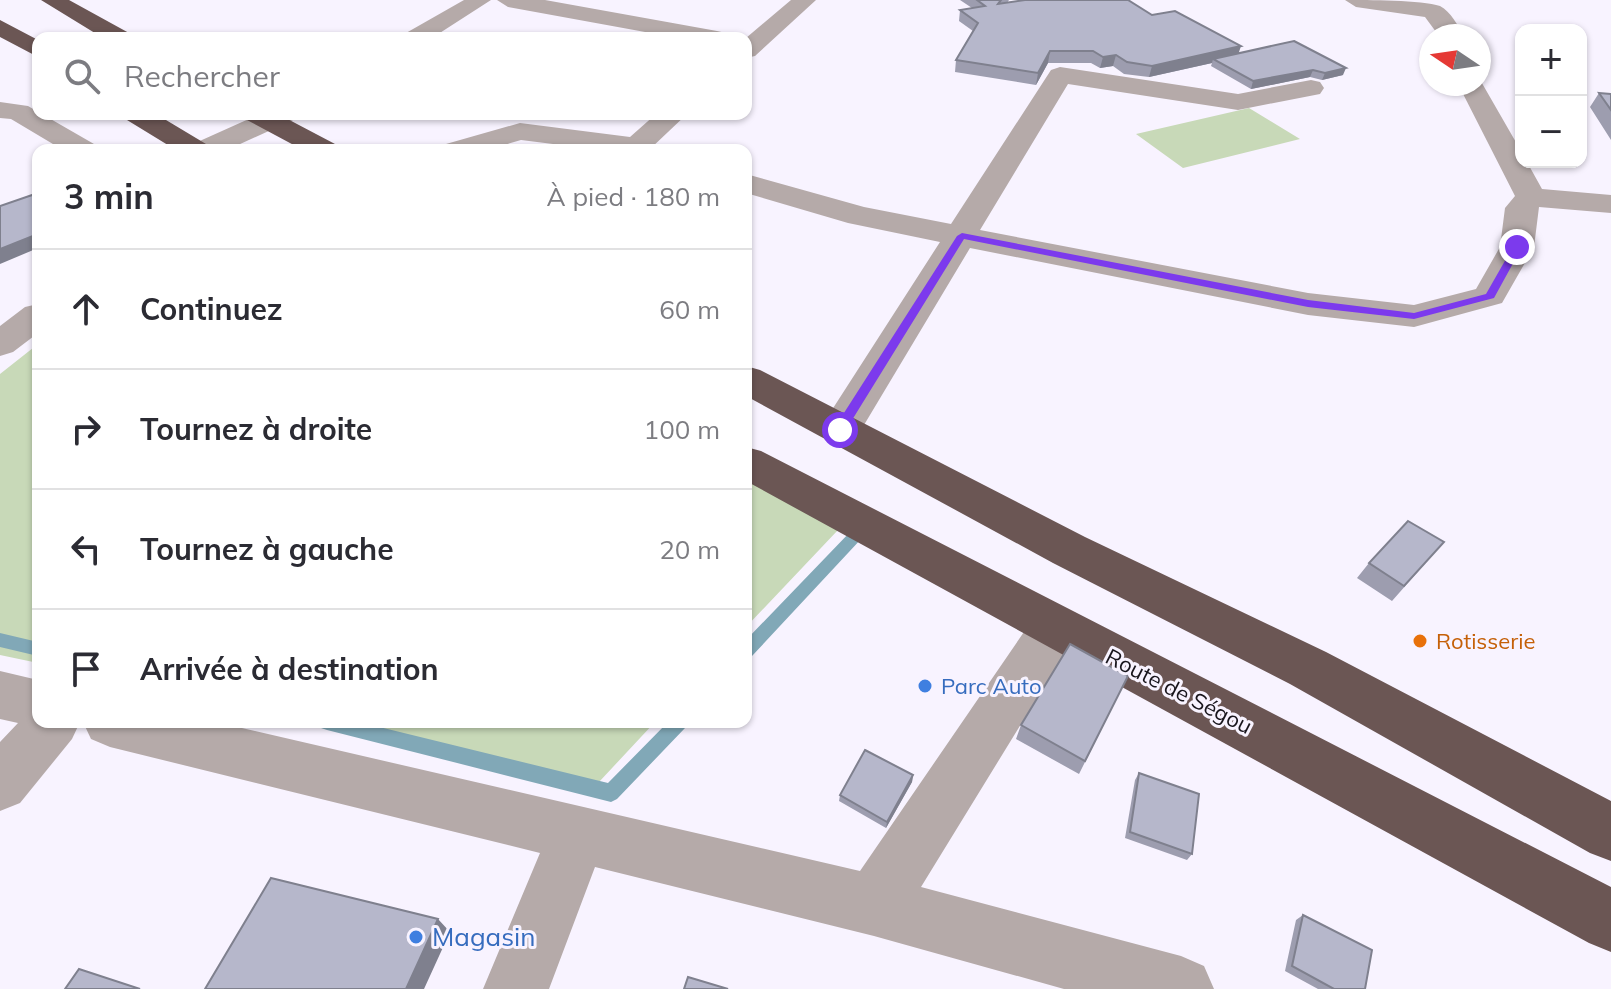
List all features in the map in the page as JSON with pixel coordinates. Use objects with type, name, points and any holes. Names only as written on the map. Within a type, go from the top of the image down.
[{"type":"highway","points":[[52,0],[109,32]]},
{"type":"highway","points":[[0,27],[32,46]]},
{"type":"highway","points":[[147,120],[186,144]]},
{"type":"highway","points":[[276,120],[315,144]]},
{"type":"highway","points":[[752,382],[1082,556],[1308,668],[1611,832]]},
{"type":"highway","name":"Route de Ségou","points":[[752,465],[1611,921]]},
{"type":"street","points":[[425,32],[480,0]]},
{"type":"street","points":[[508,0],[684,32]]},
{"type":"street","points":[[752,44],[805,0]]},
{"type":"street","points":[[1356,0],[1432,11],[1445,24]]},
{"type":"street","points":[[840,430],[1060,75],[1238,102],[1311,88]]},
{"type":"street","points":[[1477,96],[1531,197]]},
{"type":"street","points":[[14,112],[73,144]]},
{"type":"street","points":[[215,144],[262,120]]},
{"type":"street","points":[[643,144],[667,120]]},
{"type":"street","points":[[476,144],[520,131],[605,144]]},
{"type":"street","points":[[752,185],[859,216],[1308,304],[1414,316],[1490,296],[1517,247],[1521,208],[1531,197]]},
{"type":"street","points":[[1531,197],[1611,204]]},
{"type":"street","points":[[0,344],[32,320]]},
{"type":"street","points":[[874,905],[1055,628]]},
{"type":"street","points":[[0,695],[32,703]]},
{"type":"street","points":[[0,784],[48,728]]},
{"type":"street","points":[[135,728],[874,905],[1181,989]]},
{"type":"street","points":[[516,989],[577,835]]},
{"type":"green space","points":[[1249,108],[1300,139],[1183,168],[1136,134]]},
{"type":"green space","points":[[32,349],[32,662],[0,655],[0,374]]},
{"type":"green space","points":[[752,483],[838,530],[752,621]]},
{"type":"green space","points":[[344,728],[649,728],[599,782]]},
{"type":"building","points":[[977,0],[1001,0],[998,4],[1025,0],[1128,0],[1152,15],[1175,11],[1241,46],[1152,66],[1127,62],[1116,55],[1103,57],[1093,51],[1050,51],[1038,73],[956,60],[978,23],[960,10],[985,6]]},
{"type":"building","points":[[1294,41],[1346,68],[1325,73],[1313,70],[1253,81],[1213,59]]},
{"type":"building","points":[[1599,93],[1611,94],[1611,110]]},
{"type":"building","points":[[32,195],[32,236],[0,249],[0,206]]},
{"type":"building","points":[[1408,521],[1444,542],[1404,586],[1369,563]]},
{"type":"building","points":[[1070,644],[1128,676],[1085,761],[1021,725]]},
{"type":"building","points":[[865,750],[913,775],[887,822],[840,795]]},
{"type":"building","points":[[1139,773],[1199,794],[1192,854],[1130,832]]},
{"type":"building","points":[[271,878],[438,919],[406,989],[205,989]]},
{"type":"building","points":[[1303,915],[1372,950],[1365,989],[1334,989],[1292,966]]},
{"type":"building","points":[[79,969],[140,989],[65,989]]},
{"type":"building","points":[[688,977],[728,989],[684,989]]},
{"type":"waterway","points":[[752,645],[857,534]]},
{"type":"waterway","points":[[0,640],[32,648]]},
{"type":"waterway","points":[[351,728],[611,793],[673,728]]},
{"type":"place","name":"Rotisserie","points":[[1420,641]]},
{"type":"place","name":"Parc Auto","points":[[925,686]]},
{"type":"place","name":"Magasin","points":[[416,937]]},
{"type":"route","points":[[840,430],[962,236],[1308,304],[1414,316],[1490,296],[1517,247]]}]
